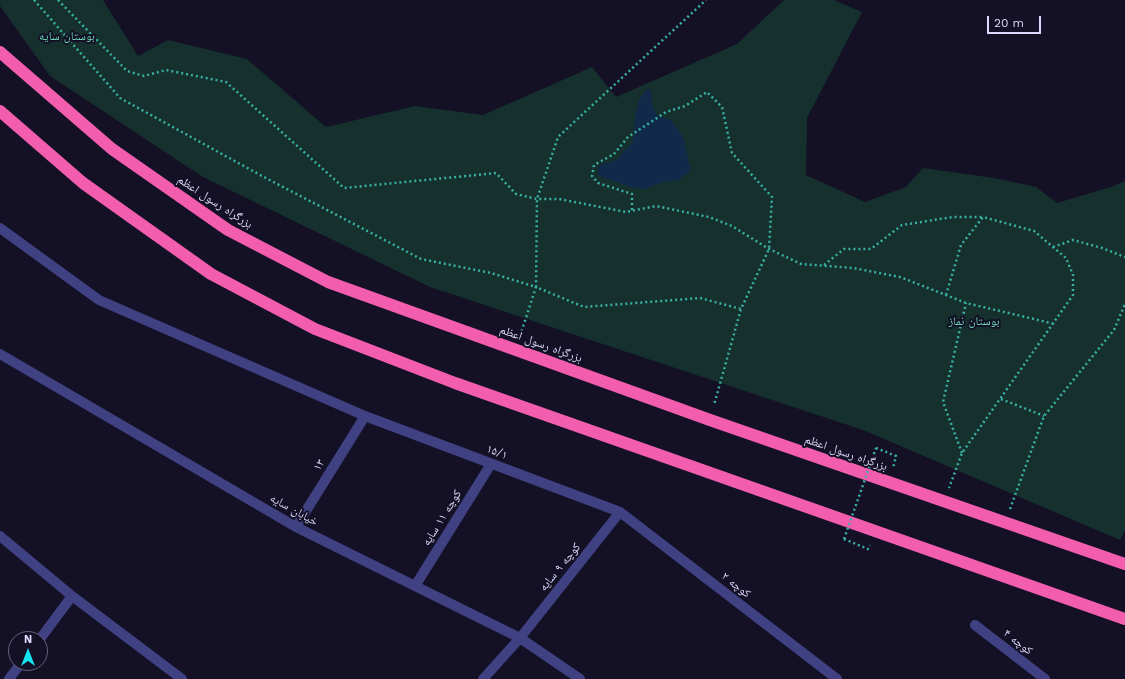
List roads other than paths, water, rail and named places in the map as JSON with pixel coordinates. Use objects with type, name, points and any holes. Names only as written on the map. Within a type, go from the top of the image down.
[{"type":"highway","name":"بزرگراه رسول اعظم","points":[[0,52],[112,149],[228,230],[328,282],[710,420],[1125,564]]},
{"type":"highway","points":[[0,111],[83,182],[211,274],[316,329],[455,383],[1125,619]]},
{"type":"street","name":"۱۵/۱","points":[[2,233],[99,300],[365,416],[620,512]]},
{"type":"street","name":"خیابان سایه","points":[[0,354],[296,527],[520,638],[580,679]]},
{"type":"street","name":"۱۳","points":[[296,527],[365,416]]},
{"type":"street","name":"کوچه ۱۱ سایه","points":[[416,586],[491,464]]},
{"type":"street","name":"کوچه ۹ سایه","points":[[483,679],[520,638],[620,512]]},
{"type":"street","name":"کوچه ۲","points":[[620,512],[837,679]]},
{"type":"street","points":[[0,536],[72,596],[182,679]]},
{"type":"street","points":[[46,631],[72,596]]},
{"type":"street","name":"کوچه ۴","points":[[975,625],[1045,679]]},
{"type":"water","points":[[651,89],[652,103],[657,116],[671,120],[683,137],[691,170],[679,180],[660,183],[644,189],[633,188],[599,176],[597,171],[600,165],[616,160],[633,142],[635,117],[639,100],[646,90]]},
{"type":"park label","name":"بوستان سایه","points":[[67,36]]},
{"type":"park label","name":"بوستان نماز","points":[[974,321]]}]
